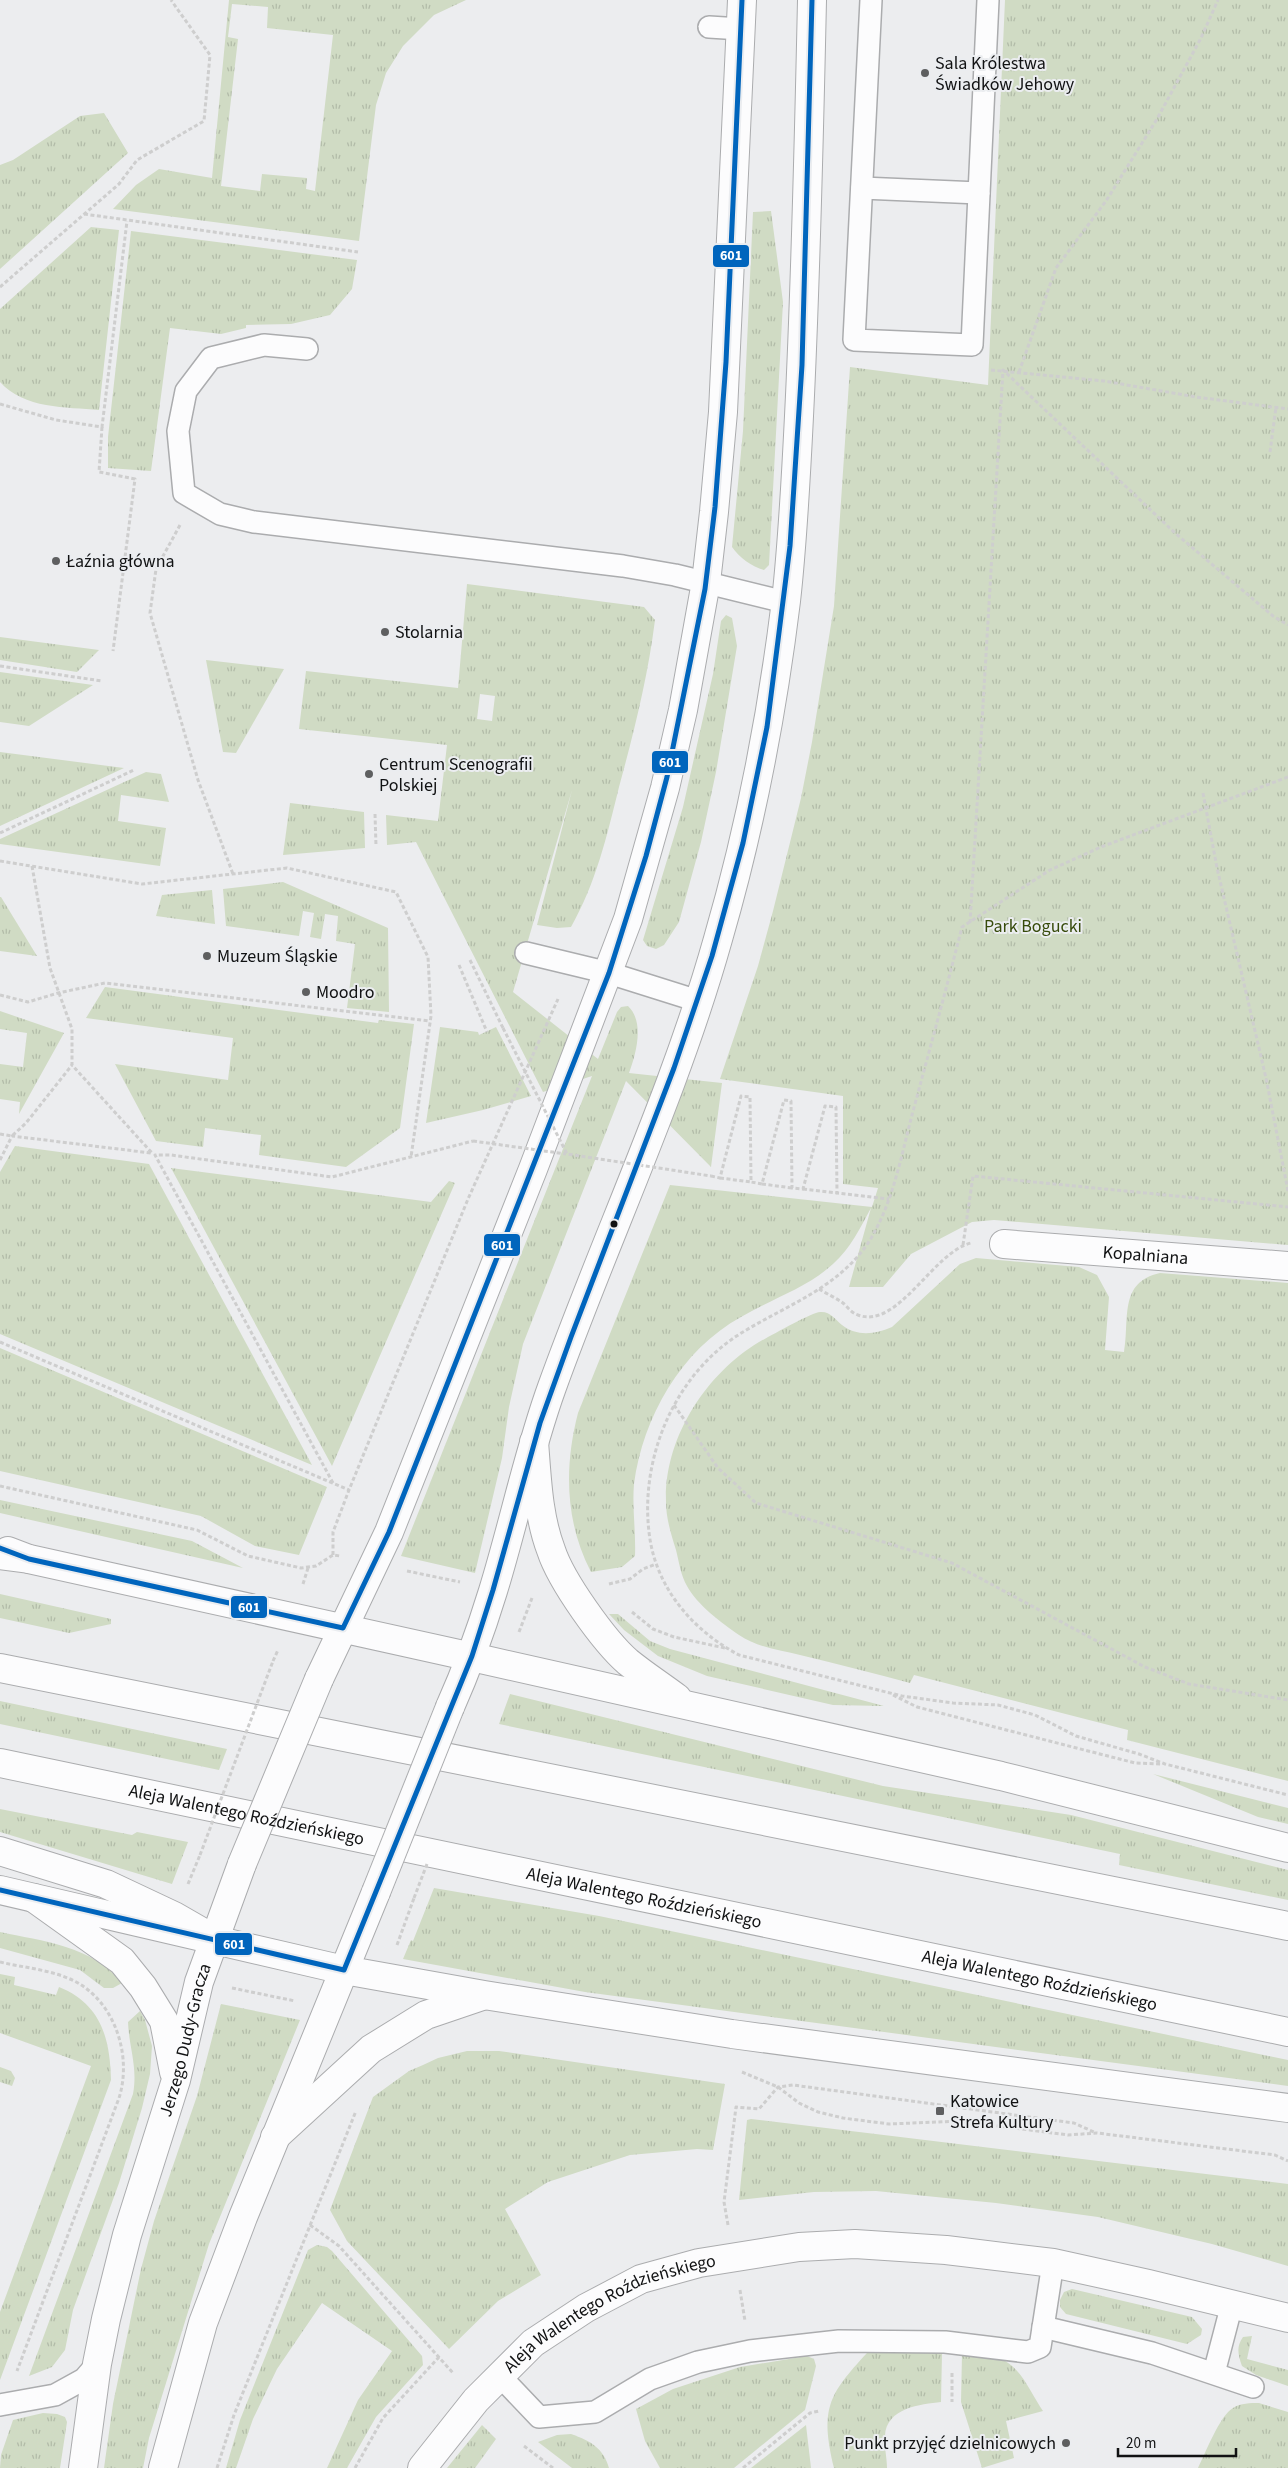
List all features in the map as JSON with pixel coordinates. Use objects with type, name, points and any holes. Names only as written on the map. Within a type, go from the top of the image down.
[{"type":"street","name":"Jerzego Dudy-Gracza","points":[[83,2468],[97,2364],[106,2319],[127,2235],[176,2080],[199,1982],[242,1864],[318,1679],[389,1532],[609,973],[628,919],[665,788],[683,710],[706,582],[723,412],[742,0]]},
{"type":"street","points":[[163,2468],[203,2323],[275,2138],[472,1657],[494,1589],[534,1442],[551,1388],[633,1181],[718,940],[752,804],[766,730],[786,602],[805,305],[812,0]]},
{"type":"street","name":"Kopalniana","points":[[1004,1244],[1288,1266]]},
{"type":"street","points":[[534,1442],[541,1512],[551,1552],[575,1595],[600,1631],[627,1661],[684,1704]]},
{"type":"street","points":[[0,1548],[29,1559]]},
{"type":"street","points":[[0,1555],[29,1559],[343,1628],[1001,1776],[1288,1848]]},
{"type":"street","points":[[0,1668],[1288,1926]]},
{"type":"street","name":"Aleja Walentego Roździeńskiego","points":[[0,1763],[1288,2032]]},
{"type":"street","points":[[0,1851],[106,1884],[174,1916],[214,1939]]},
{"type":"street","points":[[0,1890],[344,1970],[484,1996],[732,2034],[1288,2108]]},
{"type":"street","points":[[34,1898],[122,1961],[143,1987],[164,2021],[176,2080]]},
{"type":"street","points":[[275,2138],[371,2049],[426,2015],[484,1996]]},
{"type":"street","name":"Aleja Walentego Roździeńskiego","points":[[422,2468],[476,2400],[533,2343],[586,2308],[641,2279],[700,2263],[799,2247],[855,2244],[946,2250],[1053,2263],[1288,2318]]},
{"type":"lane","points":[[870,0],[854,340],[972,345],[988,0]]},
{"type":"lane","points":[[709,27],[741,29]]},
{"type":"lane","points":[[862,188],[979,193]]},
{"type":"lane","points":[[307,349],[264,346],[211,358],[186,391],[178,431],[184,493],[220,514],[254,522],[623,566],[706,582],[786,602]]},
{"type":"lane","points":[[526,953],[573,966],[609,973],[698,1001]]},
{"type":"lane","points":[[500,2376],[539,2417],[595,2412],[650,2379],[698,2362],[750,2351],[839,2341],[945,2342],[1028,2352],[1040,2347],[1053,2263]]},
{"type":"lane","points":[[1214,2374],[1232,2304]]},
{"type":"lane","points":[[1043,2327],[1152,2353],[1253,2387]]},
{"type":"lane","points":[[2,2405],[55,2395],[84,2379],[97,2364]]},
{"type":"path","points":[[0,287],[119,184],[137,160],[204,121],[210,55],[171,0]]},
{"type":"path","points":[[1019,372],[1056,268],[1106,201],[1157,119],[1201,38],[1218,0]]},
{"type":"path","points":[[84,214],[358,252]]},
{"type":"path","points":[[113,651],[135,479],[99,472],[102,427],[127,221]]},
{"type":"path","points":[[989,370],[1104,381],[1196,397],[1288,409]]},
{"type":"path","points":[[1002,370],[1175,533],[1273,616],[1288,625]]},
{"type":"path","points":[[970,922],[1002,370]]},
{"type":"path","points":[[0,404],[56,420],[102,427]]},
{"type":"path","points":[[1270,452],[1276,407]]},
{"type":"path","points":[[195,499],[156,569],[150,613],[198,780],[232,874]]},
{"type":"path","points":[[0,666],[102,681]]},
{"type":"path","points":[[0,833],[134,770]]},
{"type":"path","points":[[1288,777],[1101,847],[1050,870],[962,928],[889,1199],[878,1226],[848,1268],[820,1290],[763,1320],[726,1344],[701,1368],[674,1405],[660,1437],[650,1482],[648,1526],[656,1564],[667,1590],[678,1606],[727,1648],[739,1655],[888,1693],[953,1702],[998,1705],[1035,1715],[1076,1736],[1139,1754],[1165,1764],[1288,1795]]},
{"type":"path","points":[[1203,793],[1217,868],[1262,1060],[1288,1191]]},
{"type":"path","points":[[375,814],[376,846]]},
{"type":"path","points":[[0,861],[142,884],[287,868],[396,892],[428,957],[430,1021],[411,1158]]},
{"type":"path","points":[[0,1160],[12,1136],[26,1124],[72,1065],[72,1029],[50,968],[32,866]]},
{"type":"path","points":[[470,960],[567,1154]]},
{"type":"path","points":[[459,965],[487,1032]]},
{"type":"path","points":[[333,1554],[333,1532],[349,1490],[468,1199],[573,966]]},
{"type":"path","points":[[0,995],[28,1002],[58,993],[105,983],[430,1021]]},
{"type":"path","points":[[72,1065],[154,1154],[333,1483]]},
{"type":"path","points":[[720,1178],[741,1096],[750,1097],[751,1182]]},
{"type":"path","points":[[762,1184],[784,1100],[792,1101],[792,1188]]},
{"type":"path","points":[[803,1189],[825,1106],[836,1107],[837,1193]]},
{"type":"path","points":[[0,1134],[332,1177],[472,1141],[762,1184],[889,1199]]},
{"type":"path","points":[[963,1245],[973,1176],[1288,1206]]},
{"type":"path","points":[[820,1290],[842,1302],[856,1315],[878,1316],[891,1310],[950,1253],[963,1245],[981,1243],[1004,1244]]},
{"type":"path","points":[[0,1342],[349,1490]]},
{"type":"path","points":[[674,1405],[718,1468],[756,1503],[952,1563],[1145,1667],[1189,1684],[1288,1700]]},
{"type":"path","points":[[0,1486],[197,1530],[248,1556],[301,1568],[316,1566],[333,1554],[342,1556]]},
{"type":"path","points":[[604,1584],[630,1579],[642,1569],[656,1564]]},
{"type":"path","points":[[398,1569],[463,1583]]},
{"type":"path","points":[[611,1583],[616,1590]]},
{"type":"path","points":[[630,1611],[653,1630],[674,1637],[727,1648]]},
{"type":"path","points":[[200,1855],[273,1661]]},
{"type":"path","points":[[888,1693],[917,1707],[1135,1763],[1165,1764]]},
{"type":"path","points":[[0,1962],[61,1976],[77,1983],[91,1993],[108,2012],[116,2027],[121,2045],[124,2078],[119,2098],[2,2405]]},
{"type":"path","points":[[226,1987],[300,2002]]},
{"type":"path","points":[[734,2070],[778,2087],[799,2103],[818,2112],[843,2118],[889,2124],[961,2121],[1068,2135],[1097,2133],[1275,2155],[1288,2161]]},
{"type":"path","points":[[731,2148],[736,2107],[759,2109],[778,2087],[793,2086],[1074,2123],[1097,2133]]},
{"type":"path","points":[[218,2468],[234,2415],[359,2106]]},
{"type":"path","points":[[310,2225],[339,2246],[476,2400]]},
{"type":"path","points":[[355,2468],[383,2418],[439,2357]]},
{"type":"path","points":[[742,2468],[810,2413],[819,2412]]},
{"type":"path","points":[[520,2443],[553,2468]]},
{"type":"green space","points":[[229,0],[466,0],[434,15],[403,46],[386,73],[376,105],[359,241],[113,209],[136,185],[159,169],[212,178]],"holes":[[[232,4],[268,7],[267,28],[333,35],[315,191],[306,189],[307,178],[262,174],[260,191],[221,186],[238,39],[228,37]]]},
{"type":"green space","name":"Park Bogucki","points":[[1005,0],[1288,0],[1288,1245],[994,1220],[972,1222],[911,1254],[883,1287],[849,1287],[871,1208],[850,1245],[833,1264],[812,1280],[741,1317],[720,1331],[700,1348],[683,1367],[668,1388],[656,1410],[646,1434],[639,1459],[634,1484],[635,1556],[622,1567],[591,1572],[582,1553],[572,1514],[569,1474],[573,1433],[578,1413],[670,1185],[872,1207],[878,1188],[843,1184],[843,1096],[720,1079],[758,966],[801,798],[812,742],[834,606],[850,367],[988,385]]},
{"type":"green space","points":[[104,113],[128,153],[0,269],[0,165],[13,160],[80,116]]},
{"type":"green space","points":[[771,211],[783,302],[769,565],[764,570],[746,561],[732,547],[743,431],[753,212]]},
{"type":"green space","points":[[91,227],[119,230],[99,410],[60,407],[33,402],[10,391],[0,382],[0,309]]},
{"type":"green space","points":[[131,231],[357,260],[352,289],[330,315],[291,324],[246,325],[246,328],[221,334],[170,328],[151,471],[108,468],[108,437]]},
{"type":"green space","points":[[467,584],[644,607],[655,620],[649,662],[635,725],[594,876],[571,927],[557,928],[537,925],[572,790],[513,992],[598,1059],[617,1012],[621,1007],[628,1006],[633,1013],[638,1029],[636,1048],[629,1073],[722,1083],[711,1167],[626,1081],[523,1344],[509,1407],[502,1458],[475,1573],[401,1556],[592,1076],[543,1092],[416,842],[387,845],[386,815],[438,821],[447,745],[299,729],[306,671],[458,688]],"holes":[[[480,694],[495,696],[492,721],[477,719]]]},
{"type":"green space","points":[[726,615],[732,618],[737,646],[716,772],[701,842],[679,922],[664,945],[656,949],[647,946],[643,940],[683,807],[713,674],[721,621]]},
{"type":"green space","points":[[0,637],[99,650],[77,672],[0,660]]},
{"type":"green space","points":[[206,660],[284,669],[236,753],[223,752]]},
{"type":"green space","points":[[0,672],[93,685],[29,726],[0,722]]},
{"type":"green space","points":[[0,752],[124,768],[0,826]]},
{"type":"green space","points":[[146,772],[161,774],[169,802],[121,795],[118,821],[166,828],[160,866],[0,844],[0,839]]},
{"type":"green space","points":[[290,803],[364,812],[365,848],[283,855]]},
{"type":"green space","points":[[283,882],[388,928],[389,1012],[347,1008],[355,944],[336,941],[338,916],[325,914],[321,939],[310,937],[314,913],[303,911],[299,936],[226,926],[223,889]]},
{"type":"green space","points":[[212,890],[215,924],[156,916],[162,895]]},
{"type":"green space","points":[[1,897],[37,956],[0,951]]},
{"type":"green space","points":[[105,987],[378,1023],[379,1020],[414,1024],[400,1128],[346,1167],[259,1155],[261,1135],[205,1128],[203,1147],[156,1141],[115,1064],[228,1080],[233,1038],[86,1018]]},
{"type":"green space","points":[[0,1011],[64,1033],[19,1114],[20,1102],[0,1099],[0,1064],[23,1067],[27,1033],[0,1029]]},
{"type":"green space","points":[[440,1027],[478,1032],[479,1035],[496,1027],[531,1096],[483,1110],[426,1123]]},
{"type":"green space","points":[[15,1146],[149,1164],[312,1465],[0,1334],[0,1172]]},
{"type":"green space","points":[[171,1168],[431,1202],[449,1181],[455,1183],[332,1466]]},
{"type":"green space","points":[[976,1258],[1079,1267],[1097,1275],[1109,1297],[1105,1350],[1124,1352],[1128,1304],[1138,1285],[1147,1278],[1160,1273],[1288,1283],[1288,1781],[1127,1740],[1128,1730],[914,1675],[910,1683],[760,1645],[739,1635],[703,1607],[691,1593],[682,1573],[668,1520],[666,1508],[667,1478],[672,1455],[681,1432],[692,1410],[706,1390],[740,1355],[759,1342],[815,1313],[827,1313],[848,1329],[860,1333],[873,1333],[892,1327],[960,1264]]},
{"type":"green space","points":[[0,1348],[327,1487],[299,1555],[255,1546],[201,1516],[0,1471]]},
{"type":"green space","points":[[0,1500],[192,1541],[243,1568],[0,1513]]},
{"type":"green space","points":[[0,1594],[111,1619],[111,1624],[69,1633],[0,1618]]},
{"type":"green space","points":[[609,1614],[618,1614],[650,1641],[670,1649],[884,1706],[833,1705],[707,1676],[658,1656],[624,1630]]},
{"type":"green space","points":[[510,1694],[883,1786],[1071,1815],[1288,1870],[1288,1900],[1119,1865],[1120,1854],[499,1724]]},
{"type":"green space","points":[[0,1701],[227,1749],[219,1770],[0,1724]]},
{"type":"green space","points":[[1153,1774],[1288,1808],[1288,1824],[1258,1817]]},
{"type":"green space","points":[[0,1809],[132,1835],[137,1832],[188,1842],[172,1884],[0,1832]]},
{"type":"green space","points":[[434,1888],[599,1916],[1288,2060],[1288,2086],[585,1992],[403,1959],[411,1940],[413,1941]]},
{"type":"green space","points":[[0,1932],[49,1942],[82,1953],[97,1961],[122,1983],[113,1988],[104,1988],[80,1970],[0,1948]]},
{"type":"green space","points":[[0,1974],[15,1977],[14,1985],[56,1995],[59,1987],[85,2003],[94,2013],[105,2037],[111,2080],[0,2380],[0,2312],[91,2066],[0,2033]]},
{"type":"green space","points":[[221,2004],[300,2020],[209,2244],[149,2438],[143,2468],[104,2468],[113,2404],[141,2269],[154,2221],[197,2096]]},
{"type":"green space","points":[[140,2011],[145,2020],[152,2046],[150,2074],[142,2108],[119,2183],[73,2310],[65,2350],[52,2367],[29,2376],[133,2094],[134,2066],[128,2022]]},
{"type":"green space","points":[[467,2051],[499,2051],[725,2084],[713,2150],[697,2149],[630,2155],[548,2182],[505,2209],[541,2275],[498,2301],[449,2349],[347,2241],[330,2210],[373,2097],[409,2071],[438,2058]]},
{"type":"green space","points":[[0,2067],[11,2071],[15,2078],[12,2086],[0,2082]]},
{"type":"green space","points":[[747,2120],[1288,2184],[1288,2266],[1212,2244],[1098,2217],[996,2203],[876,2191],[814,2192],[739,2200]]},
{"type":"green space","points":[[317,2245],[327,2247],[332,2251],[422,2356],[423,2365],[376,2417],[347,2468],[327,2468],[358,2400],[392,2351],[322,2303],[277,2369],[253,2419],[236,2468],[226,2468],[240,2420],[308,2250]]},
{"type":"green space","points":[[1072,2289],[1192,2317],[1202,2329],[1201,2335],[1187,2344],[1066,2314],[1060,2307],[1060,2300],[1064,2292]]},
{"type":"green space","points":[[1252,2336],[1247,2359],[1288,2370],[1288,2386],[1256,2375],[1242,2366],[1239,2344],[1243,2337]]},
{"type":"green space","points":[[867,2353],[942,2353],[941,2402],[906,2409],[891,2419],[885,2436],[887,2468],[834,2468],[828,2431],[828,2417],[831,2404],[843,2380]]},
{"type":"green space","points":[[962,2354],[995,2357],[1011,2365],[1022,2377],[1043,2411],[1006,2421],[1014,2458],[982,2468],[961,2402]]},
{"type":"green space","points":[[807,2356],[814,2359],[816,2366],[805,2410],[734,2468],[660,2468],[645,2441],[636,2409],[673,2389],[740,2367]]},
{"type":"green space","points":[[1259,2403],[1288,2412],[1288,2468],[1198,2468],[1218,2426],[1228,2412],[1239,2405]]},
{"type":"green space","points":[[43,2413],[57,2414],[65,2417],[67,2422],[60,2468],[0,2468],[1,2455],[13,2420]]},
{"type":"green space","points":[[482,2425],[496,2439],[475,2468],[447,2468]]},
{"type":"green space","points":[[806,2425],[811,2468],[751,2468]]},
{"type":"green space","points":[[571,2434],[585,2439],[600,2450],[609,2468],[572,2468],[538,2442],[557,2435]]},
{"type":"transit line","name":"601","points":[[0,1548],[29,1559],[343,1628],[389,1532],[609,973],[646,856],[667,777],[705,589],[715,507],[726,362],[742,0]]},
{"type":"transit line","name":"601","points":[[0,1890],[344,1970],[472,1656],[493,1590],[540,1423],[674,1068],[712,956],[743,843],[767,727],[790,546],[802,365],[812,0]]},
{"type":"place","name":"Sala Królestwa Świadków Jehowy","points":[[925,73]]},
{"type":"place","name":"Łaźnia główna","points":[[56,561]]},
{"type":"place","name":"Stolarnia","points":[[385,632]]},
{"type":"place","name":"Centrum Scenografii Polskiej","points":[[369,774]]},
{"type":"place","name":"Muzeum Śląskie","points":[[207,956]]},
{"type":"place","name":"Moodro","points":[[306,992]]},
{"type":"place","name":"Katowice Strefa Kultury","points":[[940,2111]]},
{"type":"place","name":"Punkt przyjęć dzielnicowych","points":[[1066,2443]]}]
